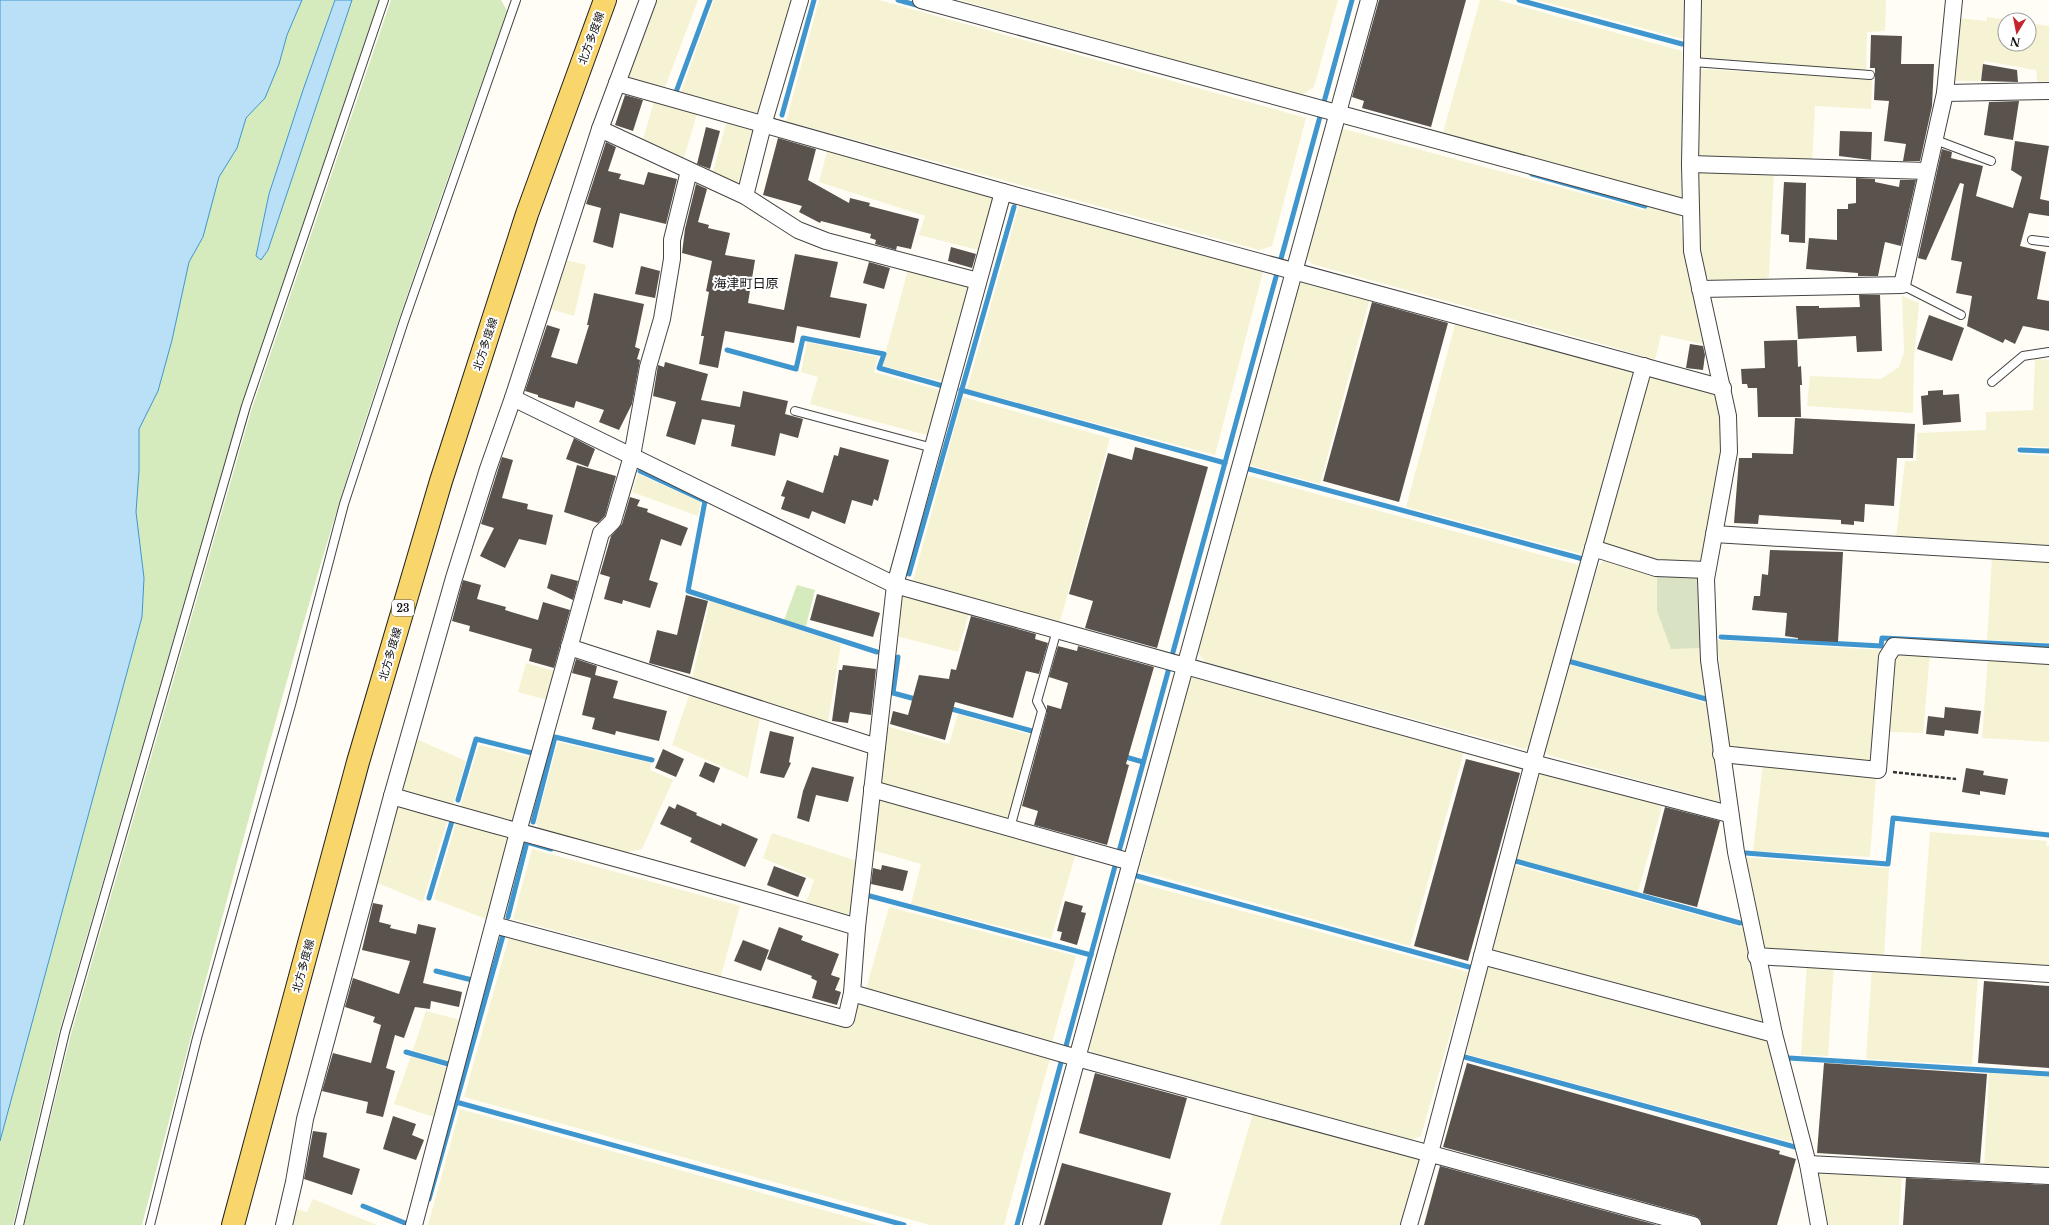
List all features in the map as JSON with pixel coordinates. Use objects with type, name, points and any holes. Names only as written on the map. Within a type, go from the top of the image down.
[{"type":"main road","name":"北方多度線","points":[[233,1225],[358,762],[441,481],[526,214],[605,0]]},
{"type":"street","points":[[284,1225],[294,1182],[304,1119],[392,796],[456,571],[600,128],[648,0]]},
{"type":"street","points":[[745,196],[763,125],[800,0]]},
{"type":"street","points":[[921,0],[1690,209]]},
{"type":"street","points":[[1031,1225],[1077,1058],[1128,861],[1184,666],[1290,270],[1334,112],[1369,0]]},
{"type":"street","points":[[1693,0],[1690,164],[1692,251],[1723,388],[1728,416],[1729,452],[1706,579],[1710,660],[1729,814],[1756,956],[1774,1034],[1808,1164],[1819,1225]]},
{"type":"street","points":[[1700,289],[1902,285],[1945,93],[1954,0]]},
{"type":"street","points":[[617,83],[1003,192],[1723,388]]},
{"type":"street","points":[[1945,93],[2049,91]]},
{"type":"street","points":[[600,128],[745,196],[798,230],[826,241],[978,282]]},
{"type":"street","points":[[1690,164],[1927,172]]},
{"type":"street","points":[[414,1225],[518,832],[601,533],[613,521],[632,456],[648,367],[662,319],[672,259],[672,240],[689,171]]},
{"type":"street","points":[[494,925],[846,1019],[852,993],[857,927],[895,585],[1003,192]]},
{"type":"street","points":[[1409,1225],[1430,1153],[1533,763],[1644,366]]},
{"type":"street","points":[[513,398],[895,585],[1533,763],[1729,814]]},
{"type":"street","points":[[1714,534],[2049,554]]},
{"type":"street","points":[[1593,548],[1656,568],[1707,570]]},
{"type":"street","points":[[1721,754],[1878,770],[1887,657],[1894,646],[2049,656]]},
{"type":"street","points":[[569,647],[877,747]]},
{"type":"street","points":[[872,789],[1128,861]]},
{"type":"street","points":[[392,796],[518,832],[744,893],[857,927]]},
{"type":"street","points":[[1482,956],[1774,1034]]},
{"type":"street","points":[[1756,956],[2049,974]]},
{"type":"street","points":[[852,993],[1077,1058],[1693,1225]]},
{"type":"street","points":[[1808,1164],[2049,1176]]},
{"type":"lane","points":[[19,1225],[65,1032],[244,414],[384,0]]},
{"type":"lane","points":[[150,1225],[197,1038],[291,705],[344,504],[404,320],[516,0]]},
{"type":"lane","points":[[1693,62],[1870,75]]},
{"type":"lane","points":[[1934,139],[1991,161]]},
{"type":"lane","points":[[2032,240],[2049,242]]},
{"type":"lane","points":[[1902,285],[1960,316]]},
{"type":"lane","points":[[1992,382],[2023,356],[2049,352]]},
{"type":"lane","points":[[795,411],[933,448]]},
{"type":"lane","points":[[1010,828],[1042,710],[1037,701],[1057,630]]},
{"type":"path","points":[[1878,770],[1956,779]]},
{"type":"shaded area","points":[[654,0],[698,0],[665,87],[630,79],[627,71]]},
{"type":"shaded area","points":[[714,0],[793,0],[763,111],[753,114],[681,92]]},
{"type":"shaded area","points":[[819,0],[879,0],[1306,118],[1272,246],[1259,250],[786,121]]},
{"type":"shaded area","points":[[959,0],[1338,0],[1314,87],[1302,95]]},
{"type":"shaded area","points":[[1480,0],[1498,0],[1682,51],[1681,201],[1442,136]]},
{"type":"shaded area","points":[[1537,0],[1685,0],[1683,39]]},
{"type":"shaded area","points":[[1702,0],[1886,0],[1885,31],[1867,32],[1866,72],[1700,59]]},
{"type":"shaded area","points":[[1987,17],[1997,18],[1997,52],[2037,52],[2037,24],[2049,26],[2049,81],[2037,82],[2036,70],[1984,61],[1980,81],[1955,81],[1958,18],[1987,21]]},
{"type":"shaded area","points":[[1699,69],[1872,79],[1871,109],[1815,106],[1812,163],[1703,160],[1695,153]]},
{"type":"shaded area","points":[[655,98],[698,110],[684,158],[643,139]]},
{"type":"shaded area","points":[[727,119],[756,130],[743,180],[736,183],[713,172]]},
{"type":"shaded area","points":[[1340,128],[1644,210],[1646,203],[1679,212],[1685,254],[1708,345],[1661,335],[1655,360],[1606,345],[1312,264],[1307,259]]},
{"type":"shaded area","points":[[828,148],[996,195],[982,251],[919,235],[925,216],[819,182]]},
{"type":"shaded area","points":[[1701,169],[1774,171],[1769,276],[1764,281],[1712,281],[1703,274],[1698,244],[1696,175]]},
{"type":"shaded area","points":[[1020,201],[1264,268],[1215,455],[967,389]]},
{"type":"shaded area","points":[[562,259],[586,265],[574,316],[546,308]]},
{"type":"shaded area","points":[[909,266],[971,287],[945,382],[882,366]]},
{"type":"shaded area","points":[[1305,280],[1370,298],[1320,484],[1249,465],[1298,285]]},
{"type":"shaded area","points":[[1902,296],[1919,303],[1914,360],[1913,413],[1807,406],[1810,376],[1881,379],[1899,367],[1904,352]]},
{"type":"shaded area","points":[[1456,321],[1629,369],[1634,378],[1585,555],[1406,507]]},
{"type":"shaded area","points":[[807,342],[878,357],[874,372],[942,391],[930,436],[810,404],[818,377],[801,372]]},
{"type":"shaded area","points":[[2035,359],[2049,360],[2049,447],[2018,446],[2017,454],[2049,456],[2049,547],[1896,538],[1905,461],[1916,461],[1917,433],[1986,430],[1986,412],[2033,410]]},
{"type":"shaded area","points":[[1655,377],[1714,392],[1723,405],[1726,432],[1702,564],[1659,564],[1603,544],[1647,380]]},
{"type":"shaded area","points":[[963,397],[1110,438],[1060,622],[913,581]]},
{"type":"shaded area","points":[[638,474],[701,502],[698,516],[632,492]]},
{"type":"shaded area","points":[[1247,475],[1582,566],[1531,746],[1524,749],[1205,662],[1198,653]]},
{"type":"shaded area","points":[[1992,557],[2049,561],[2049,643],[1987,640]]},
{"type":"shaded area","points":[[1606,559],[1657,575],[1657,611],[1701,648],[1708,697],[1571,660],[1598,566]]},
{"type":"shaded area","points":[[908,593],[970,610],[958,652],[896,636],[899,597]]},
{"type":"shaded area","points":[[710,600],[841,644],[828,722],[692,678]]},
{"type":"shaded area","points":[[1717,640],[1883,650],[1875,757],[1869,763],[1737,749],[1728,745]]},
{"type":"shaded area","points":[[1897,652],[1930,653],[1923,733],[1889,732],[1893,655]]},
{"type":"shaded area","points":[[1988,657],[2049,661],[2049,742],[1982,738]]},
{"type":"shaded area","points":[[526,663],[555,671],[547,700],[518,692]]},
{"type":"shaded area","points":[[1567,664],[1710,704],[1719,802],[1548,755],[1544,749]]},
{"type":"shaded area","points":[[1199,673],[1465,748],[1410,946],[1139,871],[1190,677]]},
{"type":"shaded area","points":[[691,690],[761,713],[748,778],[672,745]]},
{"type":"shaded area","points":[[958,714],[1031,735],[1007,822],[886,788],[878,782],[887,726],[949,744]]},
{"type":"shaded area","points":[[414,738],[466,761],[453,805],[404,790],[402,782]]},
{"type":"shaded area","points":[[558,742],[651,763],[650,770],[673,780],[642,849],[625,853],[539,830],[536,823]]},
{"type":"shaded area","points":[[479,745],[532,758],[517,816],[509,821],[460,807]]},
{"type":"shaded area","points":[[1763,763],[1871,774],[1876,779],[1870,857],[1753,851]]},
{"type":"shaded area","points":[[1542,769],[1663,803],[1638,892],[1512,858],[1535,773]]},
{"type":"shaded area","points":[[881,800],[1076,853],[1051,939],[911,904],[921,864],[872,850],[876,805]]},
{"type":"shaded area","points":[[401,805],[448,818],[423,902],[373,881],[394,807]]},
{"type":"shaded area","points":[[457,819],[508,834],[510,840],[486,919],[434,899]]},
{"type":"shaded area","points":[[1930,832],[2047,841],[2046,846],[2049,846],[2049,969],[1920,960]]},
{"type":"shaded area","points":[[772,833],[857,861],[852,911],[845,916],[806,903],[814,880],[763,858]]},
{"type":"shaded area","points":[[532,849],[740,906],[721,976],[513,919]]},
{"type":"shaded area","points":[[1745,857],[1889,868],[1884,958],[1770,951],[1761,945]]},
{"type":"shaded area","points":[[1514,865],[1744,928],[1766,1022],[1761,1026],[1492,952]]},
{"type":"shaded area","points":[[1135,882],[1468,972],[1421,1136],[1412,1140],[1092,1053],[1089,1047]]},
{"type":"shaded area","points":[[889,907],[1076,956],[1052,1042],[866,989]]},
{"type":"shaded area","points":[[510,933],[848,1026],[855,1006],[860,1005],[1051,1055],[1004,1225],[930,1225],[464,1097]]},
{"type":"shaded area","points":[[1807,962],[1834,964],[1828,1056],[1801,1055]]},
{"type":"shaded area","points":[[1488,966],[1766,1038],[1772,1046],[1795,1143],[1466,1054]]},
{"type":"shaded area","points":[[1872,966],[1978,974],[1972,1065],[1866,1059]]},
{"type":"shaded area","points":[[426,1011],[461,1020],[450,1062],[413,1050]]},
{"type":"shaded area","points":[[411,1056],[448,1068],[434,1117],[394,1104]]},
{"type":"shaded area","points":[[1989,1073],[2049,1077],[2049,1173],[1984,1169]]},
{"type":"shaded area","points":[[460,1109],[877,1225],[428,1225]]},
{"type":"shaded area","points":[[1254,1110],[1415,1155],[1420,1162],[1402,1225],[1220,1225]]},
{"type":"shaded area","points":[[1820,1167],[1902,1172],[1899,1225],[1823,1225],[1814,1173]]},
{"type":"shaded area","points":[[313,1199],[377,1225],[291,1225],[296,1209],[307,1212]]},
{"type":"green space","points":[[302,0],[335,0],[269,194],[256,256],[261,260],[268,250],[352,0],[379,0],[241,406],[59,1032],[13,1225],[0,1225],[0,1141],[3,1125],[142,617],[144,578],[136,512],[139,471],[139,429],[158,391],[172,340],[189,262],[203,237],[219,177],[237,148],[246,118],[265,98],[279,64],[287,35]]},
{"type":"green space","points":[[391,0],[501,0],[507,11],[400,315],[340,500],[262,771],[142,1225],[24,1225],[71,1034],[252,408]]},
{"type":"green space","points":[[1657,575],[1697,575],[1701,648],[1671,649],[1657,611]]},
{"type":"green space","points":[[797,585],[815,590],[806,626],[784,620]]},
{"type":"water","points":[[0,0],[302,0],[287,35],[279,64],[265,98],[246,118],[237,148],[219,177],[203,237],[189,262],[172,340],[158,391],[139,429],[139,471],[136,512],[144,578],[142,617],[0,1141]]},
{"type":"water","points":[[335,0],[352,0],[268,250],[261,260],[256,256],[269,194],[303,90]]},
{"type":"building","points":[[1379,0],[1466,0],[1431,127],[1362,108],[1364,101],[1352,97]]},
{"type":"building","points":[[1871,35],[1902,36],[1901,64],[1934,64],[1932,106],[1920,161],[1903,161],[1906,144],[1884,141],[1889,101],[1874,100],[1875,68],[1870,68]]},
{"type":"building","points":[[1983,64],[2017,70],[2018,82],[1981,81]]},
{"type":"building","points":[[625,95],[643,100],[633,131],[615,125]]},
{"type":"building","points":[[2019,101],[2013,140],[1984,135],[1989,102]]},
{"type":"building","points":[[706,127],[720,131],[710,169],[697,164]]},
{"type":"building","points":[[1840,131],[1872,132],[1871,160],[1839,156]]},
{"type":"building","points":[[778,138],[816,149],[808,180],[849,203],[850,198],[870,203],[869,206],[919,219],[911,249],[897,246],[896,250],[875,244],[876,240],[870,238],[871,234],[821,221],[820,223],[799,212],[802,206],[763,195]]},
{"type":"building","points":[[2015,141],[2049,146],[2040,199],[2049,201],[2049,216],[2029,213],[2020,246],[2046,252],[2037,299],[2049,301],[2049,331],[2023,326],[2015,344],[2005,339],[2003,343],[1967,326],[1972,296],[1956,293],[1962,262],[1951,260],[1964,184],[1960,183],[1926,260],[1918,258],[1942,149],[1952,152],[1951,158],[1983,166],[1976,196],[2013,208],[2022,177],[2011,170]]},
{"type":"building","points":[[606,142],[616,147],[608,171],[621,174],[619,179],[644,185],[648,172],[677,179],[666,224],[620,213],[613,248],[593,242],[601,208],[586,204]]},
{"type":"building","points":[[1856,178],[1875,179],[1875,182],[1899,187],[1900,180],[1916,180],[1901,246],[1885,242],[1878,276],[1858,276],[1858,273],[1806,269],[1809,238],[1837,240],[1837,209],[1848,209],[1848,204],[1856,203]]},
{"type":"building","points":[[1784,182],[1806,183],[1805,243],[1789,242],[1789,235],[1781,234]]},
{"type":"building","points":[[696,184],[707,189],[698,222],[709,225],[708,228],[730,233],[725,255],[755,260],[748,303],[784,310],[795,254],[838,262],[830,297],[867,304],[860,338],[797,326],[794,343],[725,331],[718,368],[699,364],[704,336],[701,336],[709,292],[706,291],[712,261],[682,253],[685,229]]},
{"type":"building","points":[[951,247],[976,254],[972,268],[948,261]]},
{"type":"building","points":[[869,262],[890,268],[884,289],[863,283]]},
{"type":"building","points":[[641,266],[660,271],[655,298],[635,294]]},
{"type":"building","points":[[594,293],[644,304],[635,347],[640,349],[637,359],[640,360],[632,404],[619,430],[599,422],[604,410],[576,401],[574,408],[538,397],[538,395],[525,391],[547,325],[560,329],[551,357],[577,364],[589,325],[587,325]]},
{"type":"building","points":[[1859,295],[1880,295],[1882,351],[1857,352],[1856,336],[1798,339],[1796,306],[1819,306],[1819,308],[1860,307]]},
{"type":"building","points":[[1372,302],[1448,323],[1399,502],[1323,481]]},
{"type":"building","points":[[1929,315],[1964,328],[1952,361],[1917,349]]},
{"type":"building","points":[[1797,340],[1798,367],[1801,366],[1802,385],[1800,385],[1801,417],[1758,417],[1757,388],[1748,388],[1747,384],[1742,384],[1741,369],[1765,368],[1764,341]]},
{"type":"building","points":[[1690,344],[1703,346],[1705,355],[1703,370],[1686,368]]},
{"type":"building","points":[[665,362],[708,374],[701,400],[740,407],[743,391],[788,401],[785,414],[803,419],[798,438],[780,433],[775,456],[731,446],[735,425],[702,419],[695,445],[666,436],[676,402],[653,396],[658,365],[664,367]]},
{"type":"building","points":[[1943,390],[1943,395],[1959,394],[1961,422],[1923,425],[1921,396],[1928,395],[1928,391]]},
{"type":"building","points":[[1795,418],[1915,424],[1913,458],[1897,458],[1894,506],[1865,504],[1864,522],[1854,521],[1854,525],[1841,524],[1841,520],[1759,515],[1758,524],[1734,523],[1739,458],[1752,458],[1752,453],[1793,454]]},
{"type":"building","points":[[574,438],[595,449],[588,467],[566,459]]},
{"type":"building","points":[[840,447],[889,460],[878,501],[874,499],[872,506],[852,500],[845,524],[812,511],[809,519],[781,509],[785,497],[781,496],[787,480],[823,493],[834,455],[838,456]]},
{"type":"building","points":[[1135,447],[1208,467],[1157,648],[1085,628],[1093,601],[1069,594],[1108,453],[1132,460]]},
{"type":"building","points":[[502,457],[513,460],[502,498],[528,504],[527,509],[553,515],[546,545],[519,539],[505,568],[480,556],[494,528],[481,524]]},
{"type":"building","points":[[577,465],[616,476],[605,516],[598,523],[564,512]]},
{"type":"building","points":[[630,497],[640,500],[637,506],[648,509],[647,512],[688,528],[681,546],[661,539],[649,580],[658,583],[650,608],[623,600],[622,604],[604,599],[610,577],[600,574],[611,536],[622,524]]},
{"type":"building","points":[[1770,550],[1843,552],[1838,642],[1798,640],[1798,638],[1785,636],[1787,613],[1752,610],[1754,596],[1760,596],[1762,574],[1768,575]]},
{"type":"building","points":[[551,574],[578,581],[573,600],[547,588]]},
{"type":"building","points":[[463,580],[481,585],[477,599],[506,607],[505,610],[538,620],[543,602],[570,610],[554,668],[529,661],[532,649],[469,631],[470,626],[452,621]]},
{"type":"building","points":[[817,594],[880,613],[873,637],[810,620]]},
{"type":"building","points":[[686,595],[708,601],[690,674],[649,663],[657,630],[677,635]]},
{"type":"building","points":[[971,616],[1036,634],[1035,639],[1048,643],[1039,674],[1026,671],[1013,718],[955,702],[945,740],[890,724],[893,711],[908,715],[919,675],[949,679],[951,669],[956,670]]},
{"type":"building","points":[[1058,646],[1077,651],[1078,646],[1154,667],[1126,764],[1129,765],[1107,845],[1034,825],[1038,811],[1022,806],[1047,712],[1047,705],[1061,709],[1068,683],[1049,677]]},
{"type":"building","points":[[576,659],[597,666],[595,675],[618,681],[613,698],[667,711],[659,741],[616,731],[615,735],[592,729],[595,718],[582,715],[591,678],[572,673]]},
{"type":"building","points":[[843,665],[876,669],[871,715],[850,712],[848,723],[832,721],[839,670],[842,670]]},
{"type":"building","points":[[1945,707],[1981,711],[1978,734],[1945,730],[1944,736],[1926,734],[1928,716],[1944,718]]},
{"type":"building","points":[[770,731],[794,737],[789,762],[791,763],[784,778],[760,773]]},
{"type":"building","points":[[663,749],[684,759],[676,777],[655,768]]},
{"type":"building","points":[[1466,759],[1520,773],[1468,961],[1414,946]]},
{"type":"building","points":[[705,762],[720,768],[714,783],[699,776]]},
{"type":"building","points":[[812,767],[854,777],[848,802],[816,795],[809,822],[797,818],[803,791]]},
{"type":"building","points":[[1966,768],[1984,771],[1983,775],[2008,779],[2005,795],[1980,791],[1980,795],[1962,792]]},
{"type":"building","points":[[677,804],[697,813],[696,815],[721,826],[722,823],[758,839],[745,867],[690,842],[692,838],[660,824],[669,806],[675,809]]},
{"type":"building","points":[[1665,807],[1720,821],[1697,907],[1643,893]]},
{"type":"building","points":[[882,865],[908,871],[903,891],[871,884],[873,868],[881,870]]},
{"type":"building","points":[[774,866],[806,878],[798,897],[767,885]]},
{"type":"building","points":[[1065,901],[1083,906],[1081,912],[1086,913],[1077,945],[1060,940],[1062,932],[1057,931]]},
{"type":"building","points":[[373,903],[383,905],[379,922],[391,925],[390,928],[416,934],[418,924],[436,928],[423,983],[462,992],[459,1007],[431,1001],[430,1009],[415,1007],[404,1038],[395,1035],[386,1068],[395,1071],[383,1117],[366,1113],[368,1102],[322,1091],[333,1053],[371,1063],[381,1025],[373,1022],[375,1017],[345,1007],[353,978],[399,994],[410,961],[362,950]]},
{"type":"building","points":[[779,927],[803,936],[801,940],[839,954],[831,975],[840,978],[835,990],[841,992],[837,1005],[812,998],[817,981],[811,978],[812,976],[767,959]]},
{"type":"building","points":[[743,940],[769,950],[761,971],[734,961]]},
{"type":"building","points":[[1984,981],[2049,986],[2049,1068],[1978,1063]]},
{"type":"building","points":[[1467,1063],[1780,1151],[1779,1154],[1796,1159],[1777,1225],[1702,1225],[1700,1219],[1695,1216],[1443,1147]]},
{"type":"building","points":[[1824,1063],[1987,1074],[1980,1163],[1817,1153]]},
{"type":"building","points":[[1095,1073],[1187,1098],[1170,1159],[1079,1133]]},
{"type":"building","points":[[393,1116],[416,1124],[412,1135],[424,1140],[416,1160],[383,1149]]},
{"type":"building","points":[[313,1131],[327,1133],[323,1157],[360,1169],[352,1195],[304,1179]]},
{"type":"building","points":[[1062,1163],[1171,1193],[1162,1225],[1044,1225]]},
{"type":"building","points":[[1440,1166],[1657,1225],[1424,1225]]},
{"type":"building","points":[[1906,1178],[2049,1185],[2049,1225],[1903,1225]]},
{"type":"waterway","points":[[676,92],[710,0]]},
{"type":"waterway","points":[[782,115],[814,0]]},
{"type":"waterway","points":[[898,0],[920,6]]},
{"type":"waterway","points":[[1173,652],[1352,0]]},
{"type":"waterway","points":[[1519,0],[1682,44]]},
{"type":"waterway","points":[[1532,174],[1645,206]]},
{"type":"waterway","points":[[909,574],[1014,207]]},
{"type":"waterway","points":[[727,350],[796,369],[803,338],[884,354],[879,368],[943,386]]},
{"type":"waterway","points":[[961,390],[1225,463]]},
{"type":"waterway","points":[[2020,450],[2049,451]]},
{"type":"waterway","points":[[1249,469],[1583,559]]},
{"type":"waterway","points":[[640,471],[705,501],[688,591],[877,652]]},
{"type":"waterway","points":[[1721,637],[1881,646],[1882,638],[2049,646]]},
{"type":"waterway","points":[[898,657],[893,693],[919,700]]},
{"type":"waterway","points":[[1569,658],[1568,661],[1706,699]]},
{"type":"waterway","points":[[1066,1046],[1169,668]]},
{"type":"waterway","points":[[948,708],[1032,731]]},
{"type":"waterway","points":[[533,822],[555,737],[652,760]]},
{"type":"waterway","points":[[458,800],[476,739],[532,753]]},
{"type":"waterway","points":[[1122,756],[1143,762]]},
{"type":"waterway","points":[[1746,853],[1888,864],[1893,818],[2049,835]]},
{"type":"waterway","points":[[429,898],[452,821]]},
{"type":"waterway","points":[[508,917],[527,842],[551,849]]},
{"type":"waterway","points":[[1512,864],[1512,860],[1740,923]]},
{"type":"waterway","points":[[1137,876],[1469,967]]},
{"type":"waterway","points":[[870,896],[1091,955]]},
{"type":"waterway","points":[[429,1199],[504,932]]},
{"type":"waterway","points":[[436,971],[472,980]]},
{"type":"waterway","points":[[406,1052],[448,1064]]},
{"type":"waterway","points":[[1461,1053],[1461,1056],[1795,1147]]},
{"type":"waterway","points":[[1789,1058],[2049,1074]]},
{"type":"waterway","points":[[1017,1225],[1062,1059]]},
{"type":"waterway","points":[[456,1102],[904,1225]]},
{"type":"waterway","points":[[363,1206],[405,1223]]},
{"type":"district","name":"海津町日原","points":[[746,283]]}]
